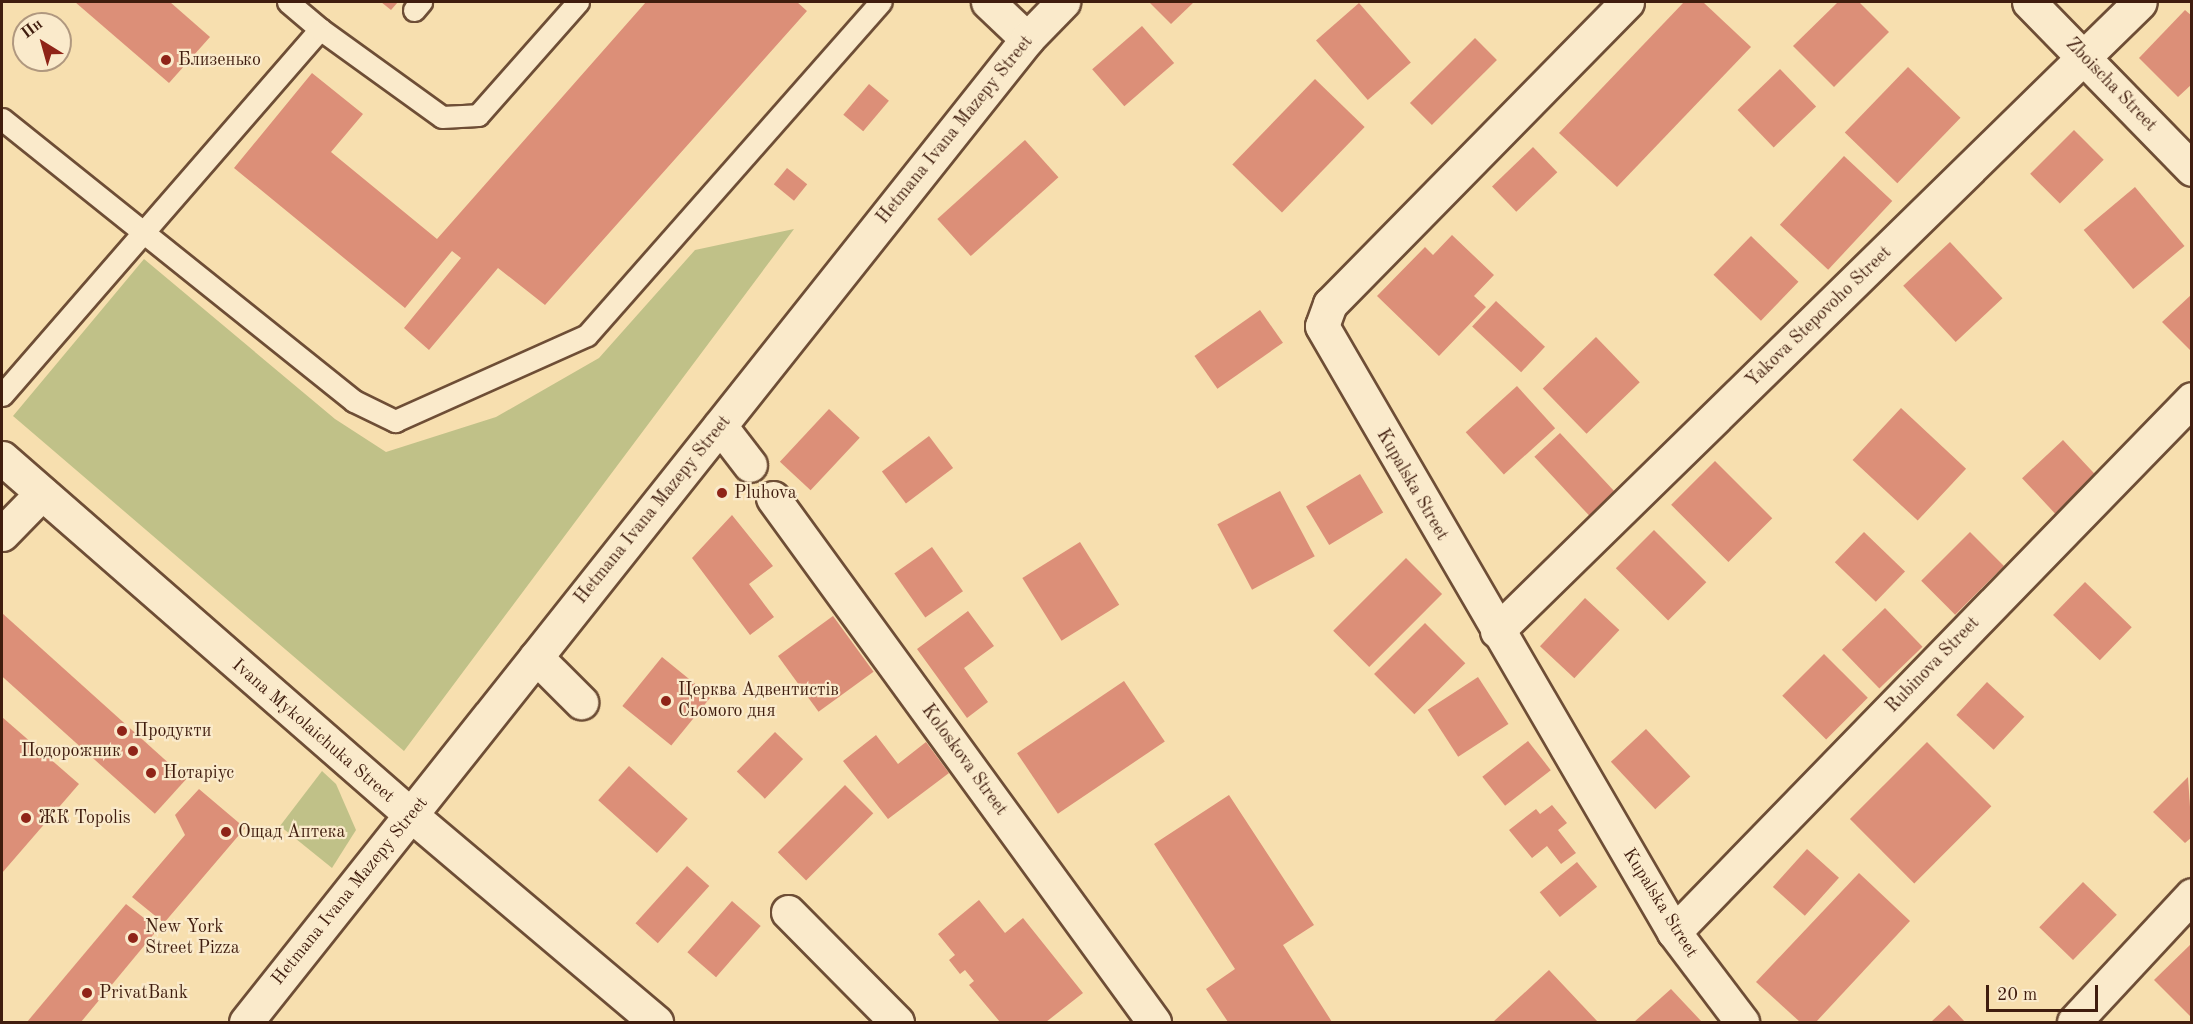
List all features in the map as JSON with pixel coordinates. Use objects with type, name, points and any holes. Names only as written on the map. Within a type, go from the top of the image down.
[{"type":"street","points":[[988,2],[1027,39]]},
{"type":"street","name":"Hetmana Ivana Mazepy Street","points":[[246,1023],[1027,39],[1063,2]]},
{"type":"street","name":"Kupalska Street","points":[[1627,2],[1323,314],[1325,337],[1674,932],[1742,1023]]},
{"type":"street","name":"Zboischa Street","points":[[2029,2],[2192,169]]},
{"type":"street","name":"Yakova Stepovoho Street","points":[[1497,631],[2140,2]]},
{"type":"street","name":"Rubinova Street","points":[[1674,932],[2192,399]]},
{"type":"street","points":[[720,426],[750,465]]},
{"type":"street","name":"Ivana Mykolaichuka Street","points":[[2,458],[411,815],[656,1023]]},
{"type":"street","points":[[2,534],[42,493]]},
{"type":"street","name":"Koloskova Street","points":[[773,498],[1154,1023]]},
{"type":"street","points":[[536,657],[581,702]]},
{"type":"street","points":[[2074,1023],[2192,895]]},
{"type":"street","points":[[788,912],[897,1023]]},
{"type":"lane","points":[[288,2],[442,117],[478,115],[578,2]]},
{"type":"lane","points":[[2,119],[354,401],[395,421],[587,335],[881,2]]},
{"type":"lane","points":[[2,394],[320,28]]},
{"type":"green space","points":[[794,229],[404,751],[13,416],[144,259],[335,419],[386,452],[496,417],[599,358],[695,250]]},
{"type":"green space","points":[[322,771],[336,784],[356,830],[332,868],[280,826]]},
{"type":"building","name":"Близенько","points":[[75,2],[170,2],[210,37],[169,83]]},
{"type":"building","points":[[381,2],[398,2],[391,10]]},
{"type":"building","points":[[646,2],[797,2],[807,11],[545,305],[498,268],[429,350],[404,328],[461,258],[452,251],[405,308],[234,168],[312,73],[363,114],[331,152],[437,239]]},
{"type":"building","points":[[1149,2],[1194,2],[1171,24]]},
{"type":"building","points":[[1684,2],[1703,2],[1751,47],[1617,187],[1559,133]]},
{"type":"building","points":[[1838,2],[1859,2],[1889,32],[1834,87],[1793,46]]},
{"type":"building","points":[[1359,3],[1411,63],[1368,100],[1316,40]]},
{"type":"building","points":[[2185,10],[2192,16],[2192,84],[2178,97],[2139,58]]},
{"type":"building","points":[[1142,26],[1174,63],[1124,106],[1092,69]]},
{"type":"building","points":[[1475,38],[1497,60],[1432,125],[1410,103]]},
{"type":"building","points":[[1908,67],[1961,118],[1897,183],[1845,132]]},
{"type":"building","points":[[1780,69],[1816,106],[1774,147],[1738,110]]},
{"type":"building","points":[[1315,79],[1365,127],[1282,213],[1232,165]]},
{"type":"building","points":[[869,84],[889,101],[863,131],[843,115]]},
{"type":"building","points":[[2074,130],[2104,160],[2060,204],[2030,174]]},
{"type":"building","points":[[1025,140],[1058,177],[971,256],[937,219]]},
{"type":"building","points":[[1533,147],[1557,172],[1516,212],[1492,187]]},
{"type":"building","points":[[1844,156],[1892,201],[1828,270],[1780,225]]},
{"type":"building","points":[[787,168],[807,184],[794,201],[774,184]]},
{"type":"building","points":[[2135,187],[2184,246],[2133,289],[2084,230]]},
{"type":"building","points":[[1452,235],[1494,275],[1474,296],[1486,307],[1439,356],[1377,296],[1425,247],[1433,255]]},
{"type":"building","points":[[1751,236],[1798,282],[1761,321],[1713,275]]},
{"type":"building","points":[[1950,242],[2003,298],[1956,342],[1903,286]]},
{"type":"building","points":[[2192,294],[2192,352],[2162,322]]},
{"type":"building","points":[[1496,301],[1545,347],[1521,372],[1472,327]]},
{"type":"building","points":[[1260,310],[1283,343],[1217,389],[1194,356]]},
{"type":"building","points":[[1596,337],[1640,382],[1587,434],[1543,388]]},
{"type":"building","points":[[1517,386],[1555,428],[1504,475],[1466,432]]},
{"type":"building","points":[[1901,408],[1966,469],[1918,521],[1853,460]]},
{"type":"building","points":[[829,409],[860,438],[811,490],[780,462]]},
{"type":"building","points":[[1560,433],[1615,492],[1590,516],[1534,457]]},
{"type":"building","points":[[929,436],[953,468],[906,503],[882,472]]},
{"type":"building","points":[[2063,440],[2098,478],[2058,516],[2022,478]]},
{"type":"building","points":[[1715,461],[1772,518],[1728,562],[1671,505]]},
{"type":"building","points":[[1360,474],[1383,513],[1329,545],[1306,506]]},
{"type":"building","points":[[1280,491],[1315,556],[1252,590],[1217,524]]},
{"type":"building","points":[[732,515],[773,566],[749,584],[774,617],[750,635],[692,558]]},
{"type":"building","points":[[1654,530],[1706,582],[1668,621],[1616,568]]},
{"type":"building","points":[[1864,532],[1905,572],[1876,602],[1835,562]]},
{"type":"building","points":[[1970,532],[2004,566],[1955,615],[1921,581]]},
{"type":"building","points":[[1080,542],[1119,605],[1062,641],[1022,578]]},
{"type":"building","points":[[932,547],[963,591],[925,618],[894,573]]},
{"type":"building","points":[[1406,558],[1442,594],[1369,667],[1333,631]]},
{"type":"building","points":[[2085,582],[2132,627],[2100,660],[2053,615]]},
{"type":"building","points":[[1585,598],[1619,630],[1574,678],[1540,646]]},
{"type":"building","points":[[1885,608],[1923,647],[1879,689],[1842,650]]},
{"type":"building","points":[[968,611],[994,646],[964,668],[988,702],[967,718],[917,649]]},
{"type":"building","points":[[2,613],[186,779],[155,814],[2,676]]},
{"type":"building","points":[[833,616],[874,672],[819,712],[778,656]]},
{"type":"building","points":[[1425,623],[1465,663],[1414,714],[1374,674]]},
{"type":"building","points":[[1824,654],[1868,698],[1826,740],[1782,696]]},
{"type":"building","name":"Церква Адвентистів Сьомого дня","points":[[662,657],[711,697],[671,746],[622,706]]},
{"type":"building","points":[[1478,677],[1508,724],[1458,757],[1428,710]]},
{"type":"building","points":[[1124,681],[1165,742],[1058,814],[1017,753]]},
{"type":"building","points":[[1987,682],[2024,717],[1994,750],[1956,715]]},
{"type":"building","name":"ЖК Topolis","points":[[2,717],[79,784],[2,873]]},
{"type":"building","points":[[1646,729],[1690,777],[1655,809],[1611,762]]},
{"type":"building","points":[[775,732],[803,759],[765,799],[737,772]]},
{"type":"building","points":[[876,735],[898,764],[926,742],[949,773],[888,819],[843,761]]},
{"type":"building","points":[[1528,741],[1551,770],[1505,806],[1482,777]]},
{"type":"building","points":[[1927,742],[1991,806],[1914,883],[1850,819]]},
{"type":"building","points":[[629,766],[688,819],[657,853],[598,800]]},
{"type":"building","points":[[2188,777],[2192,837],[2185,843],[2153,812]]},
{"type":"building","points":[[845,785],[873,813],[806,880],[778,852]]},
{"type":"building","points":[[199,789],[245,828],[164,923],[132,897],[185,835],[175,815]]},
{"type":"building","points":[[1229,795],[1314,925],[1283,945],[1332,1022],[1228,1022],[1206,989],[1235,969],[1154,844]]},
{"type":"building","points":[[1552,805],[1567,823],[1558,830],[1576,853],[1561,864],[1547,846],[1532,858],[1509,830],[1536,809],[1540,814]]},
{"type":"building","points":[[1807,849],[1839,878],[1805,916],[1773,887]]},
{"type":"building","points":[[1577,862],[1597,887],[1560,917],[1540,892]]},
{"type":"building","points":[[687,866],[709,886],[658,943],[635,923]]},
{"type":"building","points":[[1859,873],[1910,921],[1816,1022],[1800,1022],[1756,982]]},
{"type":"building","points":[[2083,882],[2117,915],[2073,960],[2039,927]]},
{"type":"building","points":[[979,900],[1005,933],[1023,918],[1083,993],[1046,1022],[1000,1022],[969,985],[974,981],[965,970],[960,974],[949,960],[955,955],[938,934]]},
{"type":"building","points":[[732,901],[761,926],[716,977],[687,952]]},
{"type":"building","points":[[126,904],[158,929],[81,1022],[27,1022]]},
{"type":"building","points":[[2192,943],[2192,1018],[2154,980]]},
{"type":"building","points":[[1549,970],[1598,1022],[1493,1022]]},
{"type":"building","points":[[1671,989],[1702,1022],[1634,1022]]},
{"type":"building","points":[[1949,1005],[1965,1022],[1931,1022]]},
{"type":"place","name":"Близенько","points":[[166,60]]},
{"type":"place","name":"Pluhova","points":[[722,493]]},
{"type":"place","name":"Церква Адвентистів Сьомого дня","points":[[666,701]]},
{"type":"place","name":"Продукти","points":[[122,731]]},
{"type":"place","name":"Подорожник","points":[[133,751]]},
{"type":"place","name":"Нотаріус","points":[[151,773]]},
{"type":"place","name":"ЖК Topolis","points":[[26,818]]},
{"type":"place","name":"Ощад Аптека","points":[[226,832]]},
{"type":"place","name":"New York Street Pizza","points":[[133,938]]},
{"type":"place","name":"PrivatBank","points":[[87,993]]}]
